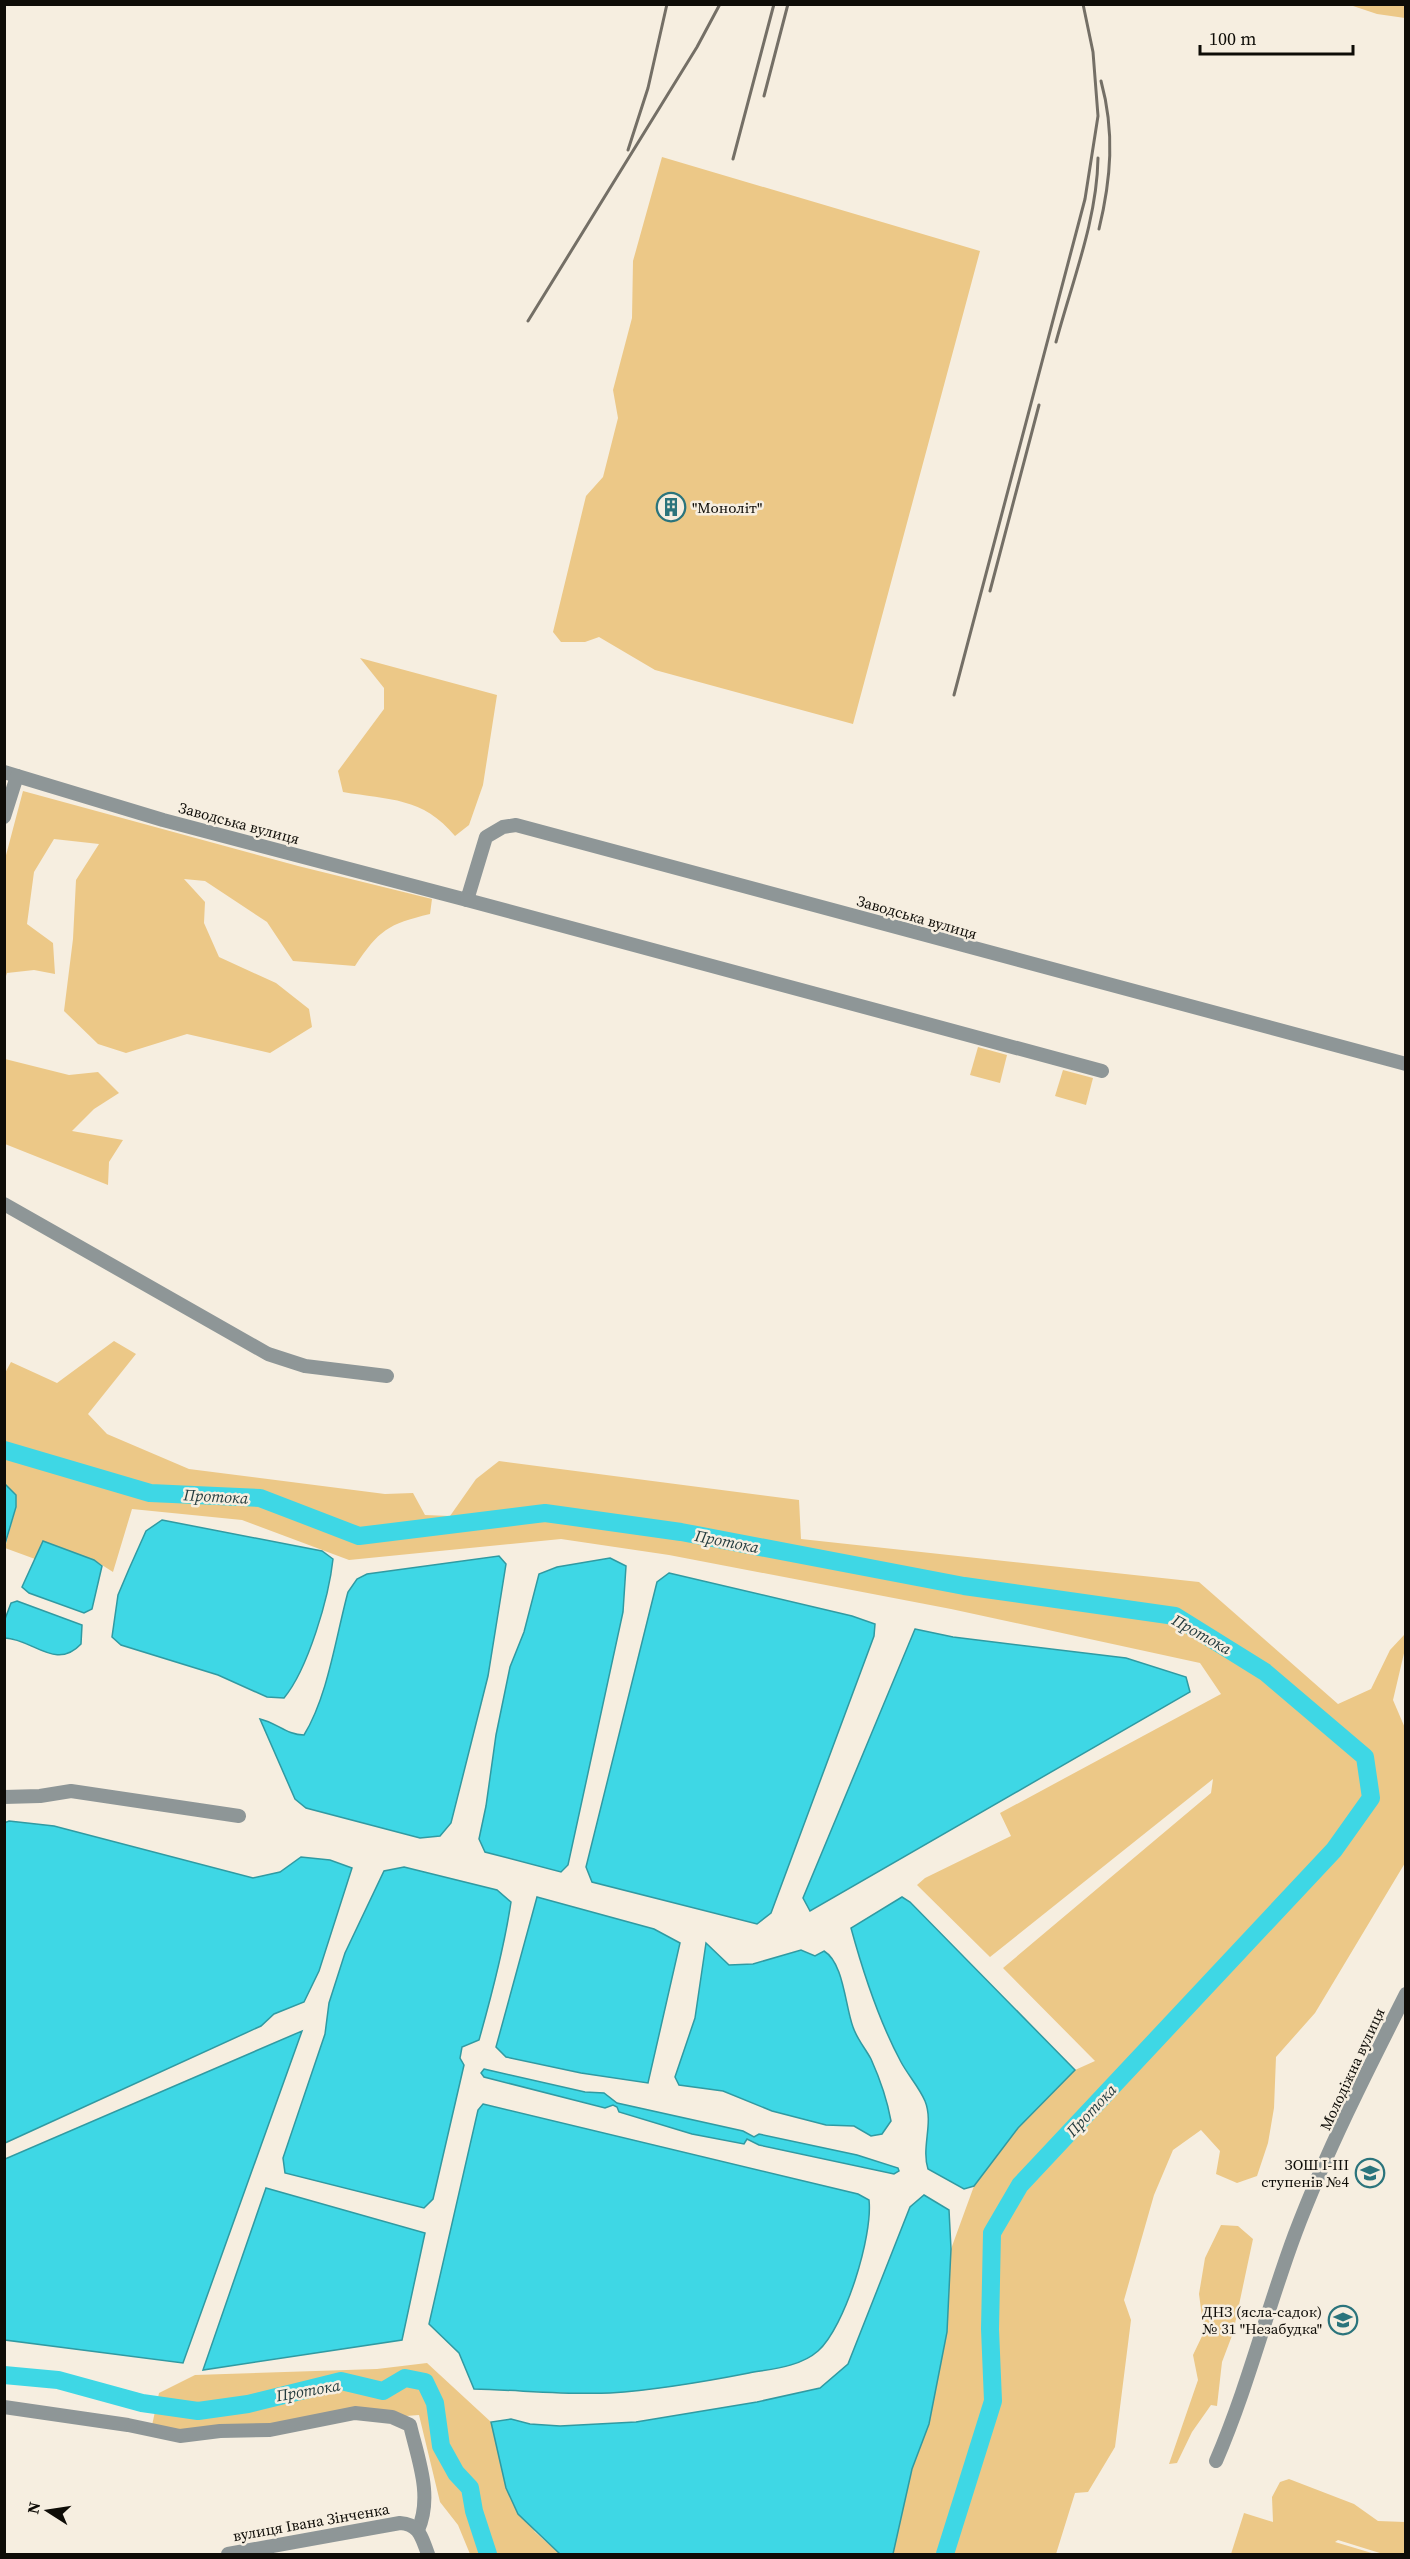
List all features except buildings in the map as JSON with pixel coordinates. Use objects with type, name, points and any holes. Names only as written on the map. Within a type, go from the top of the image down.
[{"type":"street","points":[[4,817],[11,774]]},
{"type":"street","name":"Заводська вулиця","points":[[11,774],[163,820],[1102,1071]]},
{"type":"street","name":"Заводська вулиця","points":[[467,900],[486,837],[503,827],[516,825],[1406,1064]]},
{"type":"street","points":[[4,1204],[268,1354],[305,1366],[387,1376]]},
{"type":"street","points":[[4,1797],[40,1796],[71,1791],[239,1816]]},
{"type":"street","name":"Молодіжна вулиця","points":[[1216,2461],[1235,2418],[1296,2233],[1358,2090],[1406,1994]]},
{"type":"street","points":[[4,2407],[129,2425],[180,2436],[220,2431],[270,2430],[355,2413],[392,2417],[410,2425],[424,2486],[425,2514],[418,2530],[428,2554]]},
{"type":"street","name":"вулиця Івана Зінченка","points":[[228,2554],[400,2523],[414,2525],[418,2530]]},
{"type":"shaded area","points":[[1350,5],[1405,5],[1405,18],[1377,14]]},
{"type":"shaded area","points":[[662,157],[980,251],[853,724],[655,670],[599,637],[585,642],[561,642],[553,632],[586,496],[603,477],[618,418],[613,390],[632,318],[633,261]]},
{"type":"shaded area","points":[[360,658],[497,695],[483,785],[469,825],[455,836],[443,823],[418,807],[390,799],[343,792],[338,771],[384,709],[384,688]]},
{"type":"shaded area","points":[[23,791],[298,866],[432,899],[430,914],[404,921],[386,930],[371,944],[355,966],[293,961],[267,922],[205,881],[184,879],[205,902],[204,923],[219,957],[276,983],[309,1009],[312,1027],[270,1053],[187,1034],[126,1053],[98,1044],[64,1011],[73,939],[76,880],[99,844],[54,839],[34,872],[27,924],[53,943],[55,974],[34,970],[7,973],[5,979],[5,859]]},
{"type":"shaded area","points":[[978,1047],[1007,1055],[1000,1083],[970,1075]]},
{"type":"shaded area","points":[[5,1059],[69,1075],[98,1072],[119,1093],[94,1109],[72,1131],[123,1140],[109,1162],[108,1185],[5,1144]]},
{"type":"shaded area","points":[[1063,1070],[1093,1078],[1086,1105],[1055,1096]]},
{"type":"shaded area","points":[[114,1341],[136,1354],[88,1414],[107,1434],[189,1469],[385,1494],[413,1493],[425,1515],[450,1516],[476,1479],[499,1461],[799,1500],[801,1539],[1199,1582],[1338,1704],[1371,1689],[1390,1650],[1404,1635],[1405,1649],[1393,1700],[1405,1728],[1405,1863],[1315,2013],[1276,2057],[1274,2108],[1268,2143],[1257,2176],[1237,2183],[1216,2174],[1220,2151],[1201,2130],[1173,2150],[1154,2195],[1124,2300],[1131,2320],[1115,2447],[1088,2492],[1075,2493],[1056,2554],[893,2554],[912,2469],[929,2424],[947,2332],[951,2249],[974,2186],[1018,2128],[1075,2070],[1095,2061],[1003,1968],[1211,1793],[1213,1779],[990,1957],[917,1885],[925,1878],[1011,1836],[1000,1813],[1221,1694],[1200,1663],[951,1609],[669,1555],[561,1539],[349,1560],[242,1520],[132,1509],[113,1572],[94,1560],[43,1541],[35,1559],[5,1548],[16,1507],[16,1495],[5,1484],[5,1373],[11,1362],[57,1383]]},
{"type":"shaded area","points":[[1221,2225],[1238,2226],[1253,2239],[1233,2333],[1222,2362],[1217,2406],[1211,2405],[1192,2432],[1177,2463],[1169,2464],[1198,2380],[1193,2355],[1204,2332],[1199,2294],[1205,2258]]},
{"type":"shaded area","points":[[427,2363],[491,2422],[506,2488],[535,2532],[560,2554],[470,2554],[458,2525],[440,2502],[419,2415],[392,2417],[355,2413],[270,2430],[151,2430],[159,2393],[195,2375],[377,2369]]},
{"type":"shaded area","points":[[1289,2479],[1354,2504],[1378,2521],[1405,2522],[1405,2554],[1383,2554],[1338,2540],[1335,2542],[1375,2554],[1231,2554],[1244,2513],[1273,2522],[1272,2497],[1280,2482]]},
{"type":"water","points":[[5,1484],[16,1495],[16,1507],[5,1544]]},
{"type":"water","points":[[162,1520],[322,1551],[333,1559],[327,1593],[316,1632],[301,1669],[284,1698],[267,1697],[218,1675],[121,1645],[112,1637],[118,1595],[129,1569],[146,1531]]},
{"type":"water","points":[[43,1541],[94,1560],[102,1566],[92,1609],[84,1613],[29,1593],[22,1587]]},
{"type":"water","points":[[499,1556],[506,1564],[488,1676],[451,1823],[440,1836],[420,1838],[306,1808],[295,1799],[260,1719],[292,1733],[304,1735],[325,1684],[348,1592],[357,1579],[367,1574]]},
{"type":"water","points":[[610,1558],[626,1566],[623,1612],[568,1865],[561,1872],[485,1852],[479,1839],[496,1735],[510,1667],[524,1632],[539,1574],[557,1567]]},
{"type":"water","points":[[669,1573],[852,1616],[875,1624],[874,1636],[771,1913],[757,1924],[592,1882],[586,1867],[657,1582]]},
{"type":"water","points":[[17,1601],[82,1625],[81,1644],[72,1652],[63,1655],[44,1652],[25,1643],[5,1638],[5,1619],[11,1603]]},
{"type":"water","points":[[915,1629],[953,1637],[1126,1658],[1186,1677],[1190,1692],[810,1911],[803,1898]]},
{"type":"water","points":[[9,1821],[54,1826],[253,1878],[280,1872],[301,1857],[330,1860],[352,1868],[319,1971],[304,2002],[274,2014],[261,2026],[5,2143],[4,1823]]},
{"type":"water","points":[[404,1867],[497,1890],[511,1902],[505,1937],[479,2040],[462,2047],[460,2058],[464,2065],[433,2199],[424,2208],[285,2173],[283,2158],[325,2034],[329,2003],[345,1953],[384,1871]]},
{"type":"water","points":[[537,1897],[654,1929],[680,1943],[648,2083],[581,2073],[506,2057],[496,2047]]},
{"type":"water","points":[[902,1897],[910,1902],[1075,2070],[1018,2128],[974,2186],[964,2189],[928,2169],[926,2152],[928,2118],[925,2101],[901,2062],[886,2030],[866,1979],[851,1928]]},
{"type":"water","points":[[706,1943],[729,1965],[753,1964],[801,1950],[815,1956],[824,1951],[831,1957],[840,1975],[855,2031],[871,2059],[885,2097],[891,2121],[882,2134],[871,2136],[854,2126],[826,2125],[772,2111],[723,2091],[679,2085],[675,2077],[695,2018]]},
{"type":"water","points":[[302,2031],[183,2363],[5,2340],[5,2159]]},
{"type":"water","points":[[484,2069],[585,2092],[604,2093],[617,2103],[743,2131],[754,2137],[759,2134],[857,2155],[898,2168],[899,2171],[894,2174],[759,2145],[747,2139],[744,2144],[692,2134],[619,2112],[613,2105],[605,2108],[484,2077],[481,2073]]},
{"type":"water","points":[[483,2104],[858,2194],[869,2200],[867,2235],[862,2257],[847,2302],[828,2339],[818,2351],[794,2364],[663,2388],[593,2393],[474,2389],[459,2353],[429,2324],[478,2110]]},
{"type":"water","points":[[266,2188],[425,2233],[402,2340],[203,2370]]},
{"type":"water","points":[[924,2195],[949,2210],[951,2249],[947,2332],[929,2424],[912,2469],[893,2554],[560,2554],[518,2514],[506,2488],[491,2422],[511,2419],[530,2424],[560,2426],[636,2422],[757,2402],[820,2388],[848,2364],[910,2207]]},
{"type":"waterway","name":"Протока","points":[[4,1450],[150,1493],[260,1498],[359,1536],[545,1513],[681,1532],[964,1586],[1175,1616],[1265,1672],[1365,1757],[1371,1798],[1334,1850],[1020,2185],[992,2233],[990,2329],[993,2401],[945,2554]]},
{"type":"waterway","name":"Протока","points":[[4,2375],[58,2380],[142,2403],[198,2411],[248,2404],[341,2381],[383,2391],[405,2378],[425,2382],[435,2403],[441,2446],[456,2473],[470,2488],[474,2511],[488,2554]]},
{"type":"railway","points":[[628,150],[648,88],[667,4]]},
{"type":"railway","points":[[528,321],[697,47],[720,4]]},
{"type":"railway","points":[[733,159],[774,4]]},
{"type":"railway","points":[[764,96],[788,4]]},
{"type":"railway","points":[[954,695],[1085,199],[1098,116],[1093,52],[1083,4]]},
{"type":"railway","points":[[1099,229],[1109,174],[1110,155],[1108,119],[1101,81]]},
{"type":"railway","points":[[1056,342],[1083,251],[1097,181],[1098,158]]},
{"type":"railway","points":[[990,591],[1039,405]]},
{"type":"place","name":"\"Моноліт\"","points":[[671,507]]},
{"type":"place","name":"ЗОШ І-ІІІ ступенів №4","points":[[1370,2173]]},
{"type":"place","name":"ДНЗ (ясла-садок) № 31 \"Незабудка\"","points":[[1343,2320]]}]
